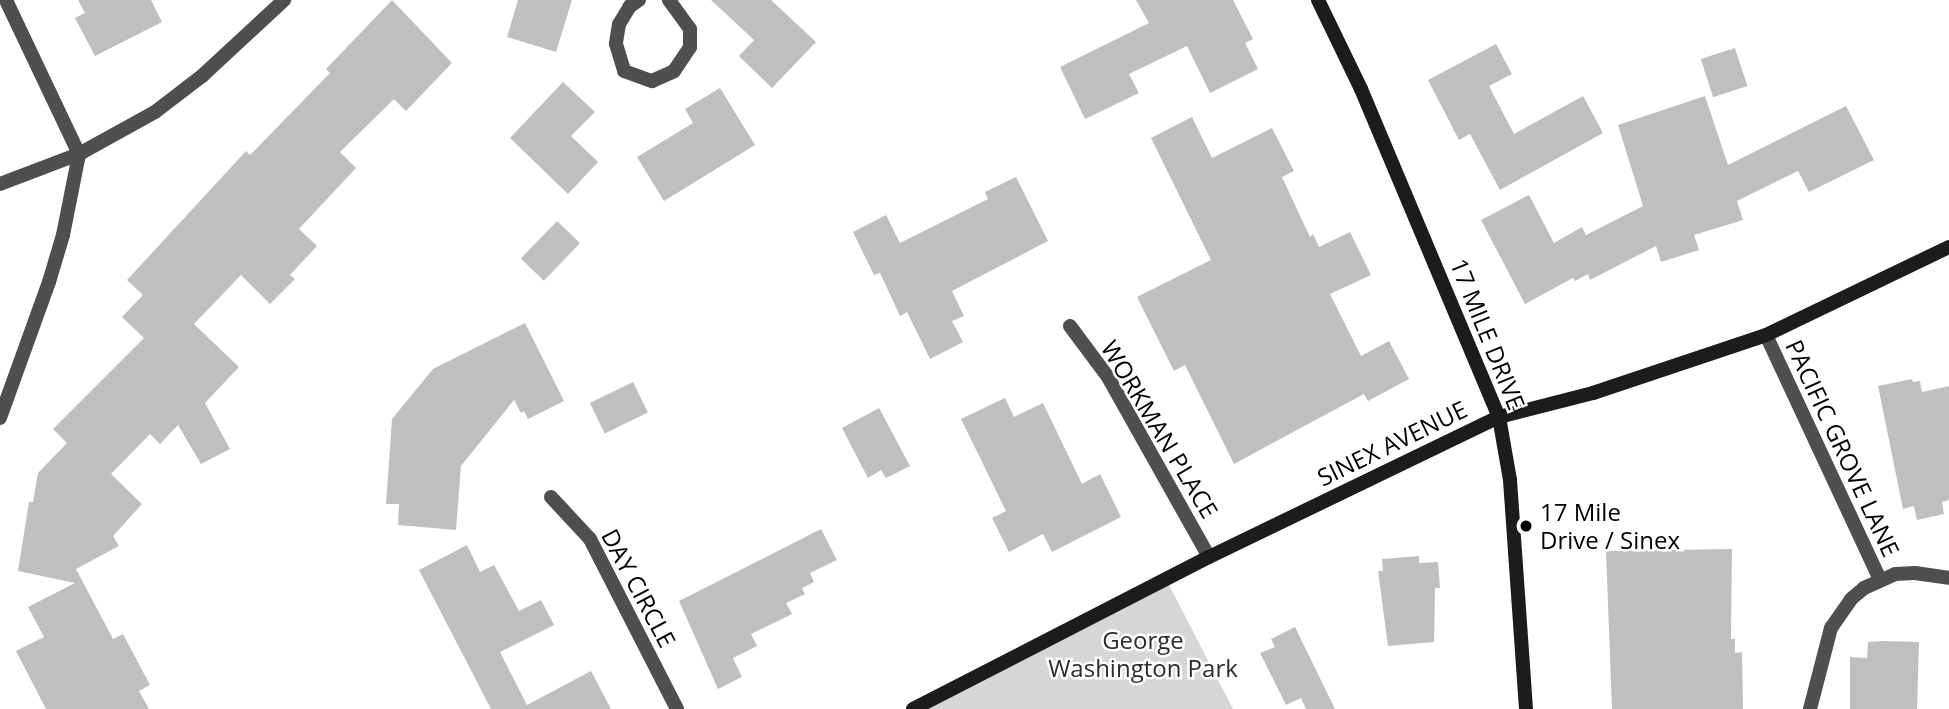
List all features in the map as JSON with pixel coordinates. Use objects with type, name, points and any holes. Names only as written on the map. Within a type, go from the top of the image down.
[{"type":"street","points":[[0,418],[49,282],[71,204],[79,154],[6,0]]},
{"type":"street","points":[[0,184],[79,154],[155,112],[212,67],[284,0]]},
{"type":"street","points":[[639,0],[630,6],[619,24],[616,44],[624,71],[652,81],[674,71],[690,47],[690,29],[684,16],[669,0]]},
{"type":"street","name":"17 MILE DRIVE","points":[[1318,0],[1361,89],[1499,416],[1510,480],[1526,709]]},
{"type":"street","name":"SINEX AVENUE","points":[[913,709],[1209,557],[1499,416],[1593,393],[1766,335],[1949,247]]},
{"type":"street","name":"WORKMAN PLACE","points":[[1070,326],[1108,377],[1209,557]]},
{"type":"street","name":"PACIFIC GROVE LANE","points":[[1766,335],[1880,580]]},
{"type":"street","name":"DAY CIRCLE","points":[[551,497],[590,539],[677,709]]},
{"type":"street","name":"PACIFIC GROVE LANE","points":[[1810,709],[1831,628],[1851,599],[1864,588],[1895,574],[1915,573],[1949,579]]},
{"type":"green space","name":"George Washington Park","points":[[1166,579],[1233,709],[913,709]]},
{"type":"building","points":[[78,0],[151,0],[162,22],[95,56],[75,18],[85,13]]},
{"type":"building","points":[[392,0],[452,63],[406,111],[394,99],[340,152],[356,168],[299,229],[317,246],[290,275],[295,279],[270,304],[241,275],[194,324],[239,367],[205,403],[230,449],[201,464],[178,425],[160,444],[150,434],[111,474],[142,504],[113,536],[119,546],[76,569],[113,639],[123,634],[150,685],[139,691],[149,709],[46,709],[16,651],[44,637],[28,607],[75,583],[18,571],[29,502],[33,502],[38,473],[67,443],[53,429],[144,338],[122,317],[143,295],[127,280],[246,151],[250,155],[330,73],[326,69]]},
{"type":"building","points":[[518,0],[572,0],[556,52],[507,37]]},
{"type":"building","points":[[711,0],[771,0],[816,42],[772,88],[739,56],[754,40]]},
{"type":"building","points":[[1136,0],[1233,0],[1253,39],[1245,43],[1258,69],[1210,93],[1187,46],[1129,74],[1139,93],[1085,119],[1060,67],[1149,23]]},
{"type":"building","points":[[1496,44],[1512,74],[1489,86],[1514,134],[1583,96],[1603,133],[1500,190],[1470,134],[1459,140],[1428,80]]},
{"type":"building","points":[[1735,48],[1747,86],[1713,97],[1701,59]]},
{"type":"building","points":[[563,82],[595,112],[571,136],[598,162],[568,194],[510,138]]},
{"type":"building","points":[[720,88],[755,145],[664,201],[637,157],[693,123],[685,109]]},
{"type":"building","points":[[1705,96],[1728,165],[1846,106],[1874,160],[1809,192],[1798,171],[1737,201],[1743,220],[1694,235],[1699,250],[1661,262],[1656,246],[1590,280],[1588,274],[1575,281],[1573,278],[1525,304],[1481,220],[1529,195],[1554,243],[1582,227],[1586,235],[1643,206],[1618,125]]},
{"type":"building","points":[[1192,117],[1212,158],[1272,128],[1294,171],[1282,177],[1310,237],[1313,234],[1319,247],[1350,232],[1371,275],[1330,294],[1361,356],[1389,341],[1409,379],[1368,401],[1364,394],[1234,464],[1185,365],[1174,371],[1137,297],[1211,260],[1151,138]]},
{"type":"building","points":[[1016,177],[1048,241],[952,291],[964,316],[952,321],[963,342],[930,359],[907,312],[900,316],[880,273],[874,275],[853,232],[886,215],[900,243],[988,199],[985,192]]},
{"type":"building","points":[[557,221],[580,243],[544,281],[521,258]]},
{"type":"building","points":[[525,323],[564,401],[528,419],[514,400],[461,466],[456,530],[398,525],[399,504],[386,504],[392,419],[433,369]]},
{"type":"building","points":[[1912,379],[1913,382],[1920,381],[1922,392],[1949,386],[1949,500],[1942,502],[1944,514],[1917,520],[1914,506],[1903,509],[1878,386]]},
{"type":"building","points":[[633,382],[648,413],[605,434],[590,403]]},
{"type":"building","points":[[1005,398],[1014,417],[1043,403],[1082,484],[1100,474],[1121,517],[1052,552],[1043,534],[1009,552],[992,518],[1006,511],[961,419]]},
{"type":"building","points":[[879,408],[910,466],[886,478],[881,470],[868,478],[842,428]]},
{"type":"building","points":[[821,529],[837,560],[810,573],[814,582],[802,588],[805,594],[786,603],[792,614],[751,634],[757,646],[733,658],[742,677],[718,689],[679,601]]},
{"type":"building","points":[[467,545],[480,572],[494,565],[519,611],[541,600],[554,625],[500,652],[527,705],[591,671],[611,709],[491,709],[419,570]]},
{"type":"building","points":[[1732,549],[1731,639],[1735,639],[1735,653],[1742,652],[1743,709],[1612,709],[1606,551]]},
{"type":"building","points":[[1419,556],[1419,563],[1438,562],[1440,588],[1435,588],[1434,642],[1388,646],[1378,571],[1383,571],[1382,559]]},
{"type":"building","points":[[1295,627],[1335,709],[1306,709],[1301,698],[1286,705],[1260,653],[1275,647],[1271,639]]},
{"type":"building","points":[[1868,642],[1919,642],[1917,709],[1850,709],[1850,657],[1867,658]]},
{"type":"place","name":"17 Mile Drive / Sinex","points":[[1526,526]]}]
